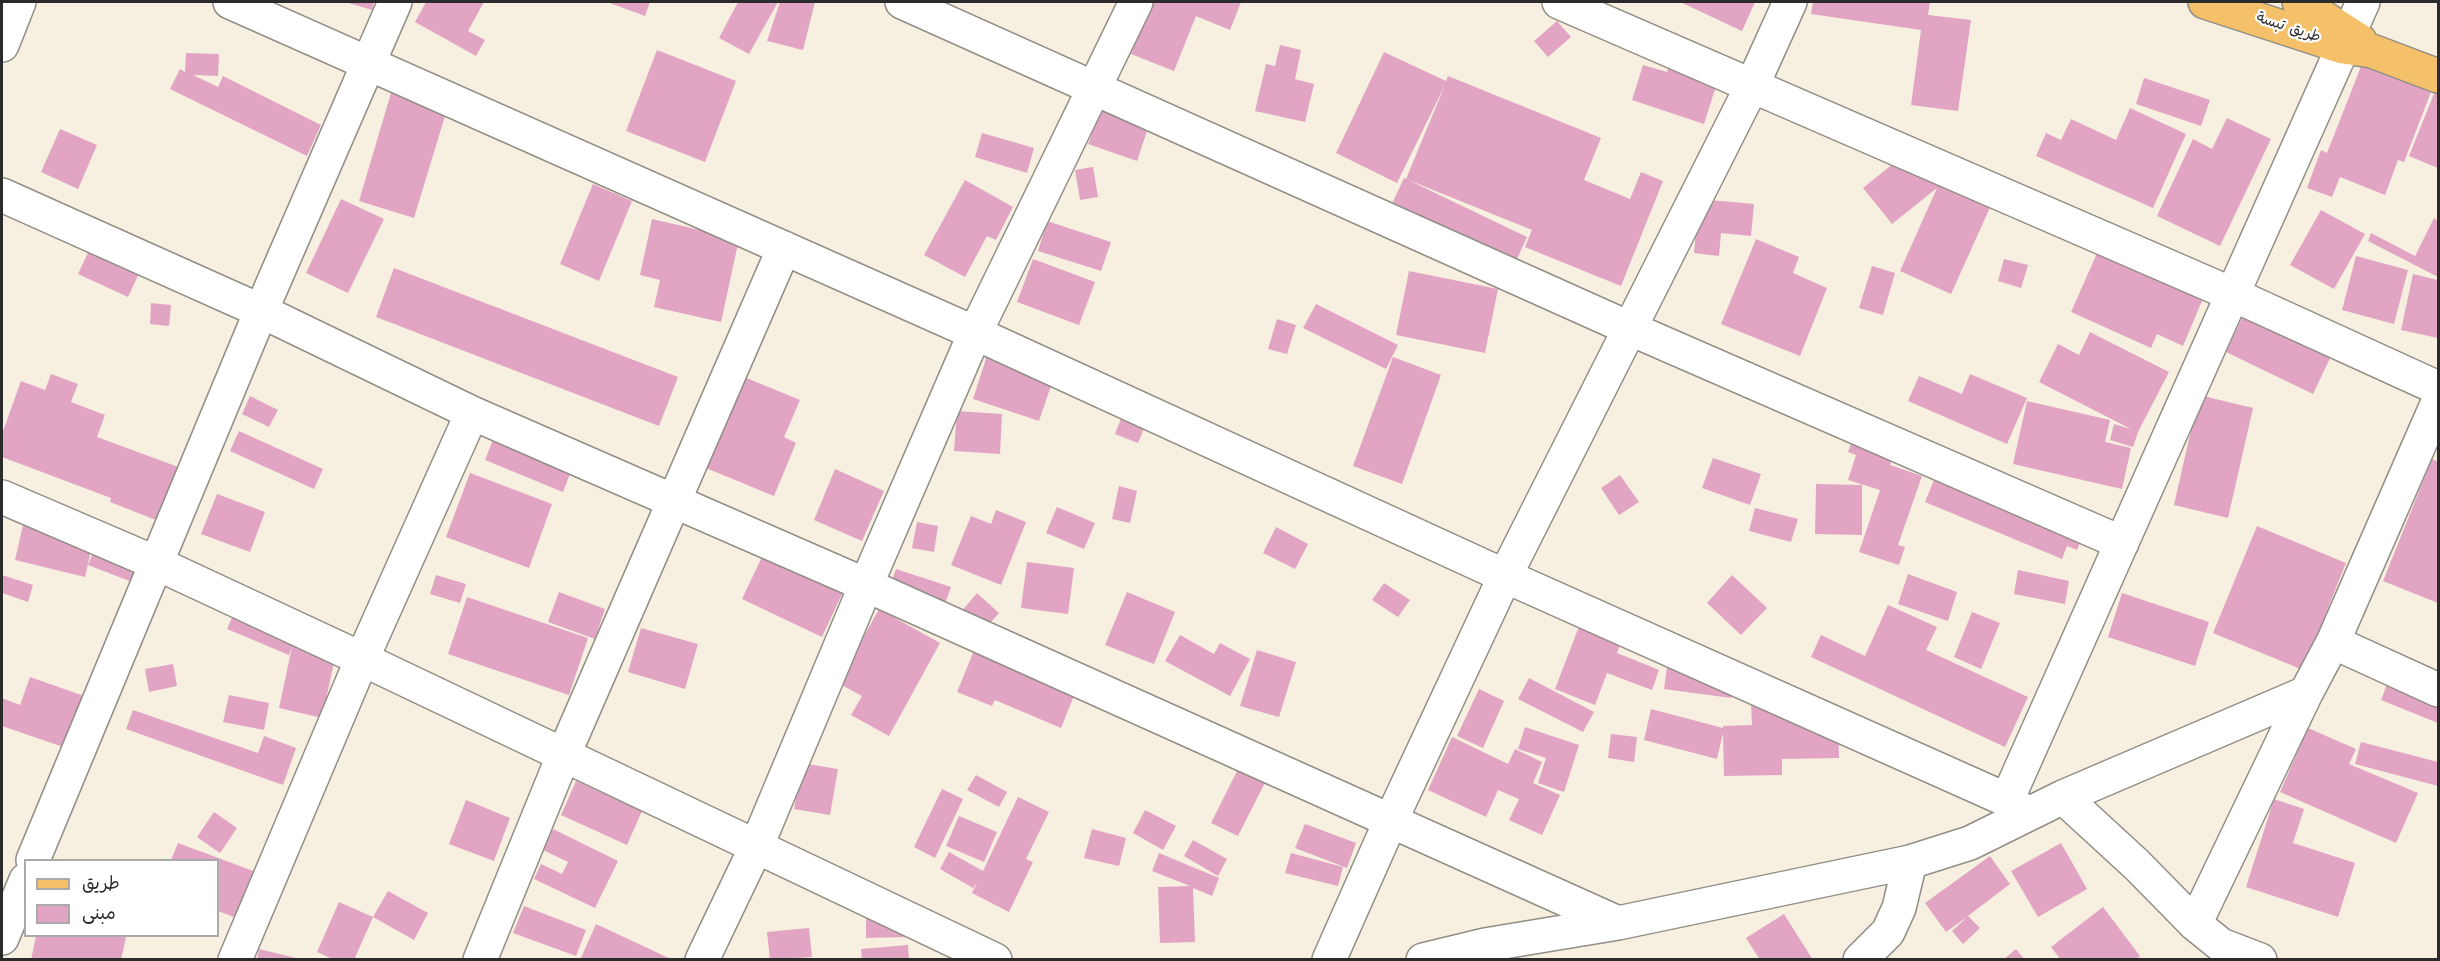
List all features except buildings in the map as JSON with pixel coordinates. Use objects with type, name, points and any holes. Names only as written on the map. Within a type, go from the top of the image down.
[{"type":"main road","name":"طريق تبسة","points":[[2205,2],[2291,11],[2355,43],[2439,76]]},
{"type":"street","points":[[2,45],[20,2]]},
{"type":"street","points":[[230,2],[975,333],[2017,807]]},
{"type":"street","points":[[34,859],[261,311],[395,2]]},
{"type":"street","points":[[902,2],[1631,329],[2122,543]]},
{"type":"street","points":[[702,960],[757,845],[975,333],[1136,2]]},
{"type":"street","points":[[1559,2],[2234,295],[2439,388]]},
{"type":"street","points":[[1329,960],[1391,820],[1505,576],[1752,86],[1790,2]]},
{"type":"street","points":[[2017,807],[2122,543],[2234,295],[2355,43],[2363,2]]},
{"type":"street","points":[[2,195],[261,311],[472,413],[866,585],[1618,923]]},
{"type":"street","points":[[480,960],[564,754],[784,248]]},
{"type":"street","points":[[2195,924],[2306,693],[2333,642],[2439,402]]},
{"type":"street","points":[[235,960],[362,659],[472,413]]},
{"type":"street","points":[[2,497],[156,563],[362,659],[995,960]]},
{"type":"street","points":[[2333,642],[2439,690]]},
{"type":"street","points":[[1423,960],[1538,947],[1618,923],[1910,862],[1970,843],[2017,807],[2064,796],[2306,693]]},
{"type":"street","points":[[2064,796],[2195,924],[2213,952],[2260,960]]},
{"type":"street","points":[[1860,960],[1888,932],[1899,908],[1910,862]]},
{"type":"street","points":[[2,938],[24,885]]}]
